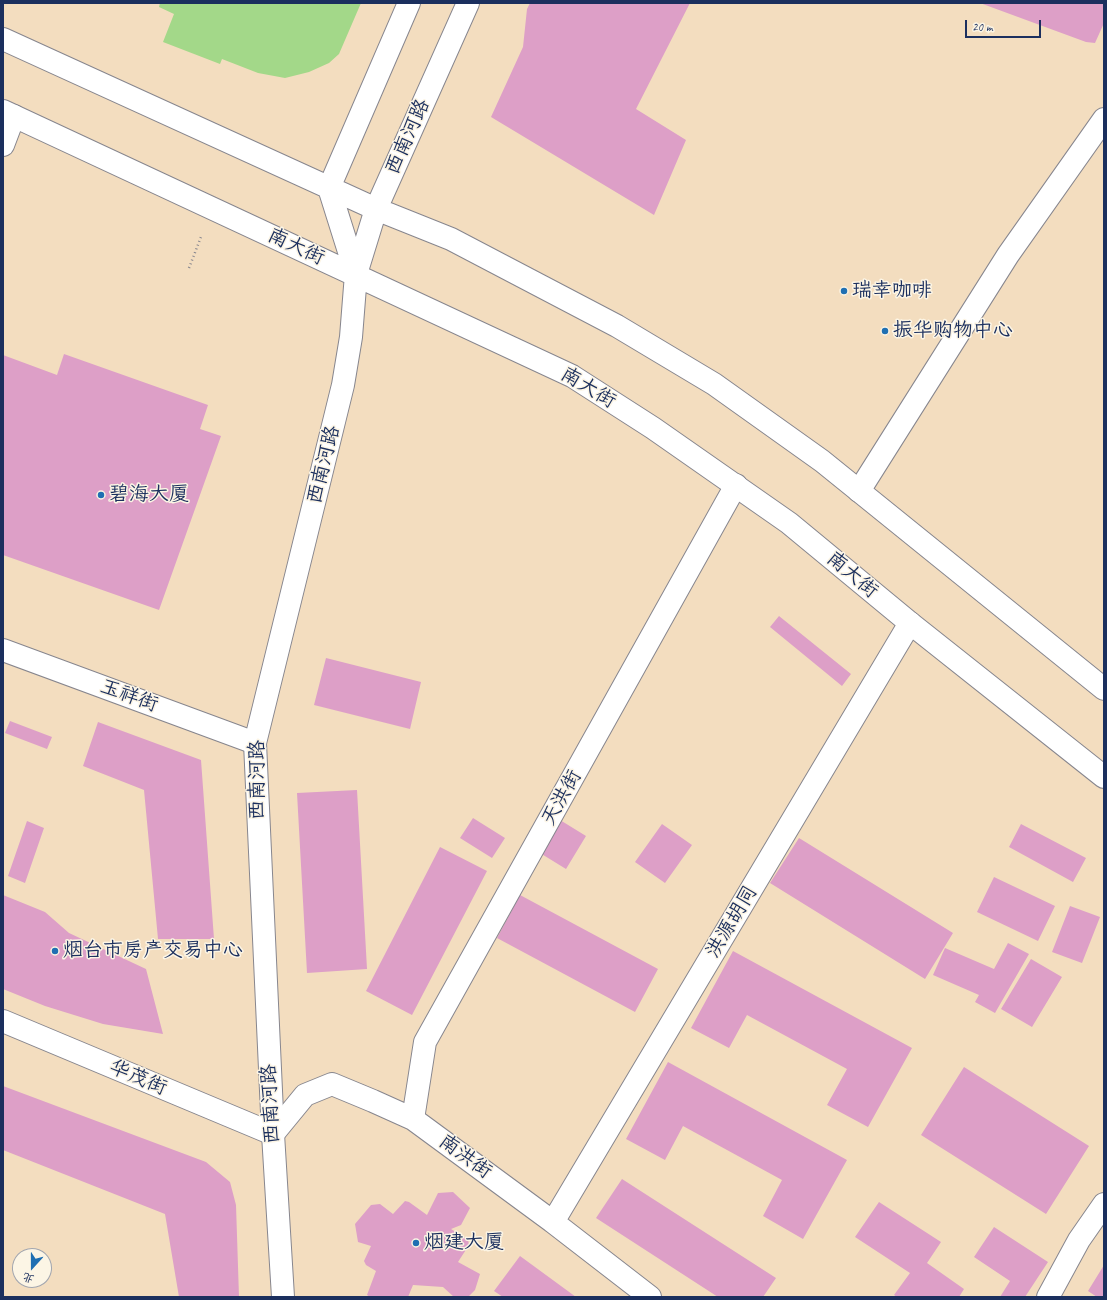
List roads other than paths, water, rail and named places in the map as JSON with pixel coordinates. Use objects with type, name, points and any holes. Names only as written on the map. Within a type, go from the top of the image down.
[{"type":"main road","points":[[329,188],[409,3]]},
{"type":"main road","name":"西南河路","points":[[283,1297],[273,1134],[255,743],[343,386],[351,337],[356,274],[376,209],[468,3]]},
{"type":"main road","points":[[3,39],[376,209],[451,239],[617,326],[714,384],[822,461],[1104,689]]},
{"type":"main road","points":[[3,145],[8,113]]},
{"type":"main road","name":"南大街","points":[[8,113],[572,376],[653,428],[789,523],[910,623],[1104,777]]},
{"type":"main road","points":[[859,491],[1008,255],[1104,119]]},
{"type":"main road","name":"西南河路","points":[[329,188],[356,274]]},
{"type":"main road","name":"天洪街","points":[[413,1119],[425,1042],[736,485]]},
{"type":"main road","name":"洪源胡同","points":[[553,1222],[910,623]]},
{"type":"main road","name":"玉祥街","points":[[3,650],[255,743]]},
{"type":"main road","name":"华茂街","points":[[3,1021],[273,1134]]},
{"type":"main road","name":"南洪街","points":[[273,1134],[305,1095],[332,1084],[413,1119],[553,1222],[650,1297]]},
{"type":"main road","points":[[1048,1297],[1079,1240],[1104,1204]]},
{"type":"place","name":"瑞幸咖啡","points":[[844,291]]},
{"type":"place","name":"振华购物中心","points":[[885,331]]},
{"type":"place","name":"碧海大厦","points":[[101,495]]},
{"type":"place","name":"烟台市房产交易中心","points":[[55,951]]},
{"type":"place","name":"烟建大厦","points":[[416,1243]]}]
